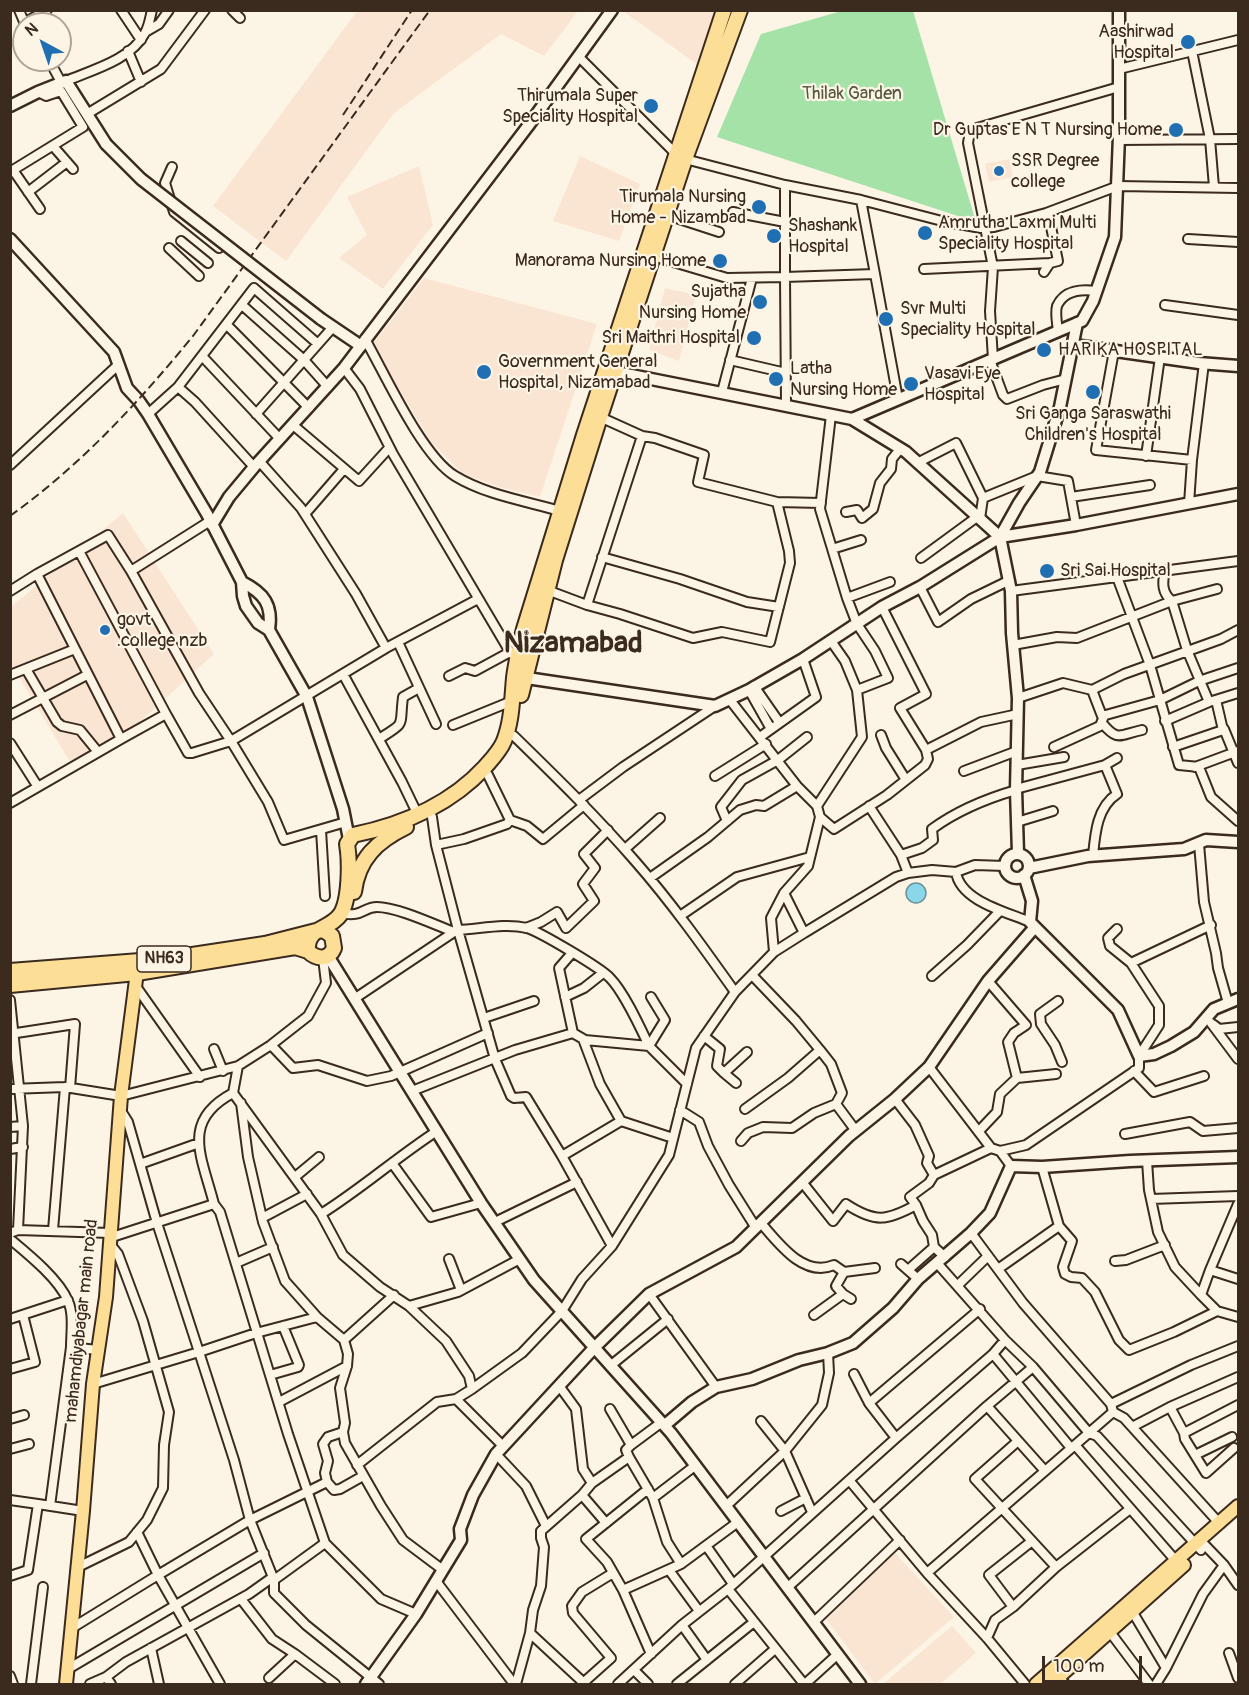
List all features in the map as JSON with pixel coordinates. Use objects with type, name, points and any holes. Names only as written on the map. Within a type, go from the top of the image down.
[{"type":"highway","points":[[353,841],[441,803],[459,790],[499,752],[507,730],[524,628],[560,511],[681,157],[724,10]]},
{"type":"highway","points":[[333,940],[345,914],[360,866],[368,854],[392,834],[432,817],[465,796],[507,753],[514,736],[518,667],[547,590],[600,417],[667,215],[681,157],[740,10]]},
{"type":"highway","points":[[353,841],[369,838],[371,843],[368,854]]},
{"type":"highway","points":[[353,841],[357,857],[368,854]]},
{"type":"highway","points":[[345,914],[353,841]]},
{"type":"highway","name":"NH63","points":[[308,951],[310,935],[345,914]]},
{"type":"highway","points":[[318,931],[332,936],[334,948],[326,957]]},
{"type":"highway","name":"NH63","points":[[10,971],[137,973],[318,931]]},
{"type":"highway","name":"NH63","points":[[10,985],[137,973],[295,947],[308,951],[313,956],[326,957]]},
{"type":"main road","name":"mahamdiyabagar main road","points":[[66,1684],[93,1384],[105,1297],[121,1096],[137,973]]},
{"type":"main road","points":[[1058,1682],[1239,1506]]},
{"type":"main road","points":[[1036,1684],[1176,1560],[1201,1545],[1239,1515]]},
{"type":"street","points":[[121,10],[141,40]]},
{"type":"street","points":[[10,106],[120,58],[141,40],[147,31],[152,10]]},
{"type":"street","points":[[147,31],[159,24],[169,10]]},
{"type":"street","points":[[87,114],[161,69],[205,10]]},
{"type":"street","points":[[232,10],[240,18]]},
{"type":"street","points":[[131,571],[211,523],[257,464],[328,387],[579,57],[612,10]]},
{"type":"street","points":[[852,419],[1082,321],[1096,291],[1115,237],[1119,140],[1119,10]]},
{"type":"street","points":[[1119,69],[1239,40]]},
{"type":"street","points":[[128,51],[141,82]]},
{"type":"street","points":[[1192,51],[1210,139],[1214,188]]},
{"type":"street","points":[[579,57],[681,157],[785,185],[861,200],[942,221],[985,228],[994,227],[1046,213],[1118,186],[1239,188]]},
{"type":"street","points":[[57,72],[106,144],[141,179],[321,319],[363,342],[418,433],[441,466],[456,477],[483,489],[560,511]]},
{"type":"street","points":[[1066,379],[1007,399],[1003,395],[992,359],[990,311],[993,267],[968,142],[977,128],[1119,87]]},
{"type":"street","points":[[38,92],[46,96],[61,91],[83,127],[12,169],[40,209]]},
{"type":"street","points":[[1119,140],[1239,140]]},
{"type":"street","points":[[53,146],[73,169]]},
{"type":"street","points":[[28,192],[67,162]]},
{"type":"street","points":[[172,167],[165,183],[174,213],[219,248]]},
{"type":"street","points":[[785,185],[786,405]]},
{"type":"street","points":[[861,200],[898,399]]},
{"type":"street","points":[[733,212],[784,222]]},
{"type":"street","points":[[924,269],[993,267],[1058,261],[1052,227],[1046,213]]},
{"type":"street","points":[[667,215],[719,232]]},
{"type":"street","points":[[10,239],[114,352],[127,388],[148,414],[242,582],[246,606],[258,623],[269,630],[307,697],[353,841]]},
{"type":"street","points":[[1188,239],[1239,242]]},
{"type":"street","points":[[181,241],[208,264]]},
{"type":"street","points":[[169,248],[199,276]]},
{"type":"street","points":[[653,256],[713,276],[742,279],[875,274]]},
{"type":"street","points":[[1044,272],[1050,263]]},
{"type":"street","points":[[722,392],[752,278]]},
{"type":"street","points":[[148,414],[178,387],[254,288],[318,344]]},
{"type":"street","points":[[1058,331],[1057,306],[1064,297],[1079,290],[1096,291]]},
{"type":"street","points":[[242,305],[304,360],[328,387]]},
{"type":"street","points":[[1165,305],[1239,315]]},
{"type":"street","points":[[1000,537],[1037,476],[1060,407],[1077,322]]},
{"type":"street","points":[[227,325],[309,408]]},
{"type":"street","points":[[256,414],[333,327]]},
{"type":"street","points":[[1074,345],[1239,366]]},
{"type":"street","points":[[1114,351],[1096,450],[1192,460]]},
{"type":"street","points":[[202,356],[280,439]]},
{"type":"street","points":[[1146,456],[1160,357]]},
{"type":"street","points":[[730,360],[786,373]]},
{"type":"street","points":[[1189,504],[1204,363]]},
{"type":"street","points":[[10,465],[118,365]]},
{"type":"street","points":[[344,368],[360,388],[389,448],[518,667]]},
{"type":"street","points":[[616,372],[852,419],[918,463],[1000,537],[1009,586],[1018,698],[1016,789],[1018,854]]},
{"type":"street","points":[[178,387],[305,514],[356,594],[386,648]]},
{"type":"street","points":[[831,415],[820,509],[857,624],[875,651],[888,678],[857,690]]},
{"type":"street","points":[[600,417],[642,436],[655,438],[704,455],[698,482],[777,502],[821,503]]},
{"type":"street","points":[[293,425],[359,481],[389,448]]},
{"type":"street","points":[[587,605],[642,436]]},
{"type":"street","points":[[918,463],[956,442],[983,498],[979,518],[921,558]]},
{"type":"street","points":[[846,512],[857,510],[862,518],[873,509],[880,483],[891,469],[892,459],[900,449]]},
{"type":"street","points":[[305,514],[344,469]]},
{"type":"street","points":[[983,498],[1037,476],[1068,481],[1076,525]]},
{"type":"street","points":[[1071,497],[1150,485]]},
{"type":"street","points":[[488,775],[510,820],[527,826],[543,839],[623,767],[715,706],[730,700],[802,659],[882,607],[920,587],[1000,537],[1239,494]]},
{"type":"street","points":[[547,590],[693,638],[722,632],[770,642],[790,563],[777,502]]},
{"type":"street","points":[[10,591],[106,536],[110,536],[199,693],[268,802],[283,839],[346,822]]},
{"type":"street","points":[[831,549],[861,540]]},
{"type":"street","points":[[79,551],[188,753],[231,741],[386,648],[478,598]]},
{"type":"street","points":[[602,557],[680,579],[747,602],[779,607]]},
{"type":"street","points":[[920,587],[938,622],[970,599],[1009,586],[1117,577],[1239,561]]},
{"type":"street","points":[[1166,571],[1163,581],[1166,596],[1172,601],[1199,681],[1213,701],[1224,729],[1237,752],[1239,763]]},
{"type":"street","points":[[37,574],[121,739]]},
{"type":"street","points":[[1117,577],[1150,665],[1179,765],[1199,767],[1211,797],[1239,821]]},
{"type":"street","points":[[242,582],[256,589],[269,608],[272,615],[269,630]]},
{"type":"street","points":[[847,598],[890,582]]},
{"type":"street","points":[[1013,645],[1057,637],[1077,638],[1172,601],[1217,589]]},
{"type":"street","points":[[820,817],[834,829],[927,763],[926,750],[900,708],[926,694],[882,607]]},
{"type":"street","points":[[1018,698],[1063,683],[1092,690],[1124,674],[1221,639],[1239,630]]},
{"type":"street","points":[[817,806],[862,737],[857,690],[845,661],[831,640]]},
{"type":"street","points":[[398,642],[436,724]]},
{"type":"street","points":[[10,675],[75,649]]},
{"type":"street","points":[[760,737],[816,697],[802,659]]},
{"type":"street","points":[[449,676],[465,668],[475,671],[518,667],[715,706]]},
{"type":"street","points":[[1054,747],[1100,726],[1103,719],[1160,700],[1199,681],[1239,668]]},
{"type":"street","points":[[26,669],[57,722],[62,726],[80,730],[98,753]]},
{"type":"street","points":[[343,674],[417,813]]},
{"type":"street","points":[[10,715],[87,675]]},
{"type":"street","points":[[379,739],[400,726],[403,697],[419,688]]},
{"type":"street","points":[[752,688],[779,722]]},
{"type":"street","points":[[752,688],[771,729]]},
{"type":"street","points":[[1092,690],[1103,719],[1112,734],[1116,736],[1142,730]]},
{"type":"street","points":[[1165,721],[1239,693]]},
{"type":"street","points":[[730,700],[797,786],[817,806],[820,817],[808,866],[784,893],[771,918],[774,952]]},
{"type":"street","points":[[453,725],[512,701]]},
{"type":"street","points":[[10,803],[166,714]]},
{"type":"street","points":[[926,750],[981,722],[1018,714]]},
{"type":"street","points":[[1173,747],[1224,729]]},
{"type":"street","points":[[881,735],[886,748],[906,780]]},
{"type":"street","points":[[514,736],[626,849],[680,916],[735,992]]},
{"type":"street","points":[[727,821],[721,807],[741,782],[778,760],[807,737]]},
{"type":"street","points":[[10,743],[38,787]]},
{"type":"street","points":[[715,777],[766,744]]},
{"type":"street","points":[[964,771],[1017,751]]},
{"type":"street","points":[[1195,767],[1237,752]]},
{"type":"street","points":[[1017,765],[1064,757]]},
{"type":"street","points":[[901,855],[922,848],[933,840],[932,829],[952,815],[981,800],[1105,765],[1118,758]]},
{"type":"street","points":[[1093,856],[1098,822],[1111,798],[1118,794],[1105,765]]},
{"type":"street","points":[[650,878],[740,810],[756,805],[764,806],[797,786]]},
{"type":"street","points":[[869,806],[901,855],[908,873]]},
{"type":"street","points":[[1017,822],[1053,812]]},
{"type":"street","points":[[432,817],[435,845],[456,931],[495,1059],[511,1096],[526,1097],[562,1155],[612,1246]]},
{"type":"street","points":[[626,849],[660,818]]},
{"type":"street","points":[[435,845],[464,839],[507,824],[510,820]]},
{"type":"street","points":[[321,830],[325,896]]},
{"type":"street","points":[[526,928],[542,922],[557,912],[566,928],[594,901],[583,884],[595,868],[585,854],[608,830]]},
{"type":"street","points":[[1018,854],[1007,859],[1005,866],[1011,876],[1018,878],[1027,872],[1093,856],[1184,849],[1206,840],[1239,842]]},
{"type":"street","points":[[1139,1056],[1154,1054],[1171,1046],[1208,1021],[1214,1009],[1233,1001],[1218,968],[1211,925],[1204,902],[1199,844]]},
{"type":"street","points":[[367,1681],[416,1614],[461,1540],[460,1529],[470,1504],[499,1450],[594,1348],[649,1294],[736,1247],[856,1131],[929,1067],[988,981],[1032,925],[1028,860],[1018,854]]},
{"type":"street","points":[[680,916],[736,877],[810,857]]},
{"type":"street","points":[[357,1465],[437,1402],[456,1399],[522,1353],[562,1311],[582,1279],[612,1246],[669,1155],[696,1048],[735,992],[774,952],[908,873],[932,870],[956,872],[975,865],[1005,866]]},
{"type":"street","points":[[956,872],[957,878],[972,896],[986,906],[1032,925],[1118,1010],[1139,1056],[1139,1068],[1026,1145],[1000,1150],[991,1148],[933,1175],[929,1183],[910,1197],[932,1235],[934,1247],[941,1260],[958,1285],[1005,1340],[1033,1367],[1089,1433],[1097,1436],[1224,1566],[1239,1585]]},
{"type":"street","points":[[784,893],[804,933]]},
{"type":"street","points":[[345,914],[358,915],[376,907],[456,931],[507,926],[526,928],[572,953],[610,978],[634,1016],[648,1046],[687,1084]]},
{"type":"street","points":[[932,976],[1000,911]]},
{"type":"street","points":[[1131,963],[1211,925]]},
{"type":"street","points":[[1117,929],[1108,938],[1110,946],[1131,963],[1159,1006],[1159,1025],[1139,1056]]},
{"type":"street","points":[[354,999],[456,931]]},
{"type":"street","points":[[572,953],[559,968],[573,1033],[583,1039],[648,1046]]},
{"type":"street","points":[[326,957],[518,1260],[663,1424],[860,1684]]},
{"type":"street","points":[[14,1088],[67,1088],[121,1096],[238,1066],[271,1045],[308,1016],[326,983],[326,957]]},
{"type":"street","points":[[137,973],[200,1077]]},
{"type":"street","points":[[565,998],[603,974]]},
{"type":"street","points":[[741,1141],[748,1133],[763,1127],[792,1128],[814,1113],[836,1104],[842,1093],[831,1064],[796,1021],[752,975]]},
{"type":"street","points":[[988,981],[1026,1024]]},
{"type":"street","points":[[648,1046],[665,1020],[651,997]]},
{"type":"street","points":[[10,1000],[14,1088],[23,1126],[14,1231],[53,1230],[109,1238],[214,1204]]},
{"type":"street","points":[[484,1018],[534,1001]]},
{"type":"street","points":[[1058,1001],[1040,1014],[1040,1020],[1062,1062]]},
{"type":"street","points":[[1017,1078],[1008,1042],[1014,1032],[1026,1024],[1040,1020]]},
{"type":"street","points":[[1208,1021],[1219,1029],[1239,1027]]},
{"type":"street","points":[[1208,1021],[1239,1059]]},
{"type":"street","points":[[12,1033],[75,1024],[53,1230]]},
{"type":"street","points":[[271,1045],[293,1068],[318,1065],[367,1081],[400,1072],[488,1033]]},
{"type":"street","points":[[412,1091],[515,1050],[573,1033]]},
{"type":"street","points":[[704,1036],[720,1049],[717,1066],[736,1083]]},
{"type":"street","points":[[583,1039],[600,1084],[621,1121],[673,1137]]},
{"type":"street","points":[[214,1049],[223,1071]]},
{"type":"street","points":[[745,1109],[788,1078],[820,1050]]},
{"type":"street","points":[[724,1073],[747,1052]]},
{"type":"street","points":[[238,1066],[233,1093],[321,1214],[343,1255],[409,1306],[446,1341],[469,1376],[472,1389]]},
{"type":"street","points":[[929,1067],[991,1148]]},
{"type":"street","points":[[1134,1071],[1154,1092],[1204,1076]]},
{"type":"street","points":[[979,1131],[997,1112],[1000,1094],[1017,1078],[1056,1074]]},
{"type":"street","points":[[233,1093],[219,1101],[206,1114],[201,1125],[199,1143],[214,1204],[220,1212],[288,1434],[325,1543],[381,1599],[416,1614]]},
{"type":"street","points":[[895,1099],[915,1125],[929,1156],[927,1162],[933,1175]]},
{"type":"street","points":[[241,1103],[248,1157],[262,1218],[285,1281],[317,1317],[344,1340],[348,1354],[340,1388],[345,1423],[343,1432],[345,1443],[403,1540],[442,1570]]},
{"type":"street","points":[[836,1104],[856,1131]]},
{"type":"street","points":[[120,1110],[128,1122],[157,1223],[234,1460],[250,1520],[274,1578],[274,1593],[367,1681],[379,1684]]},
{"type":"street","points":[[680,1110],[699,1122],[708,1146],[729,1185],[759,1226],[782,1247],[802,1263],[823,1269],[834,1265],[844,1272],[875,1268]]},
{"type":"street","points":[[562,1155],[621,1121]]},
{"type":"street","points":[[1125,1134],[1190,1122],[1203,1131],[1239,1128]]},
{"type":"street","points":[[10,1127],[23,1126]]},
{"type":"street","points":[[321,1214],[351,1195],[437,1131]]},
{"type":"street","points":[[140,1164],[199,1143]]},
{"type":"street","points":[[10,1149],[23,1147]]},
{"type":"street","points":[[1000,1150],[1011,1166]]},
{"type":"street","points":[[295,1177],[319,1157]]},
{"type":"street","points":[[1011,1166],[1042,1167],[1239,1157]]},
{"type":"street","points":[[1148,1161],[1151,1199],[1158,1232],[1175,1267],[1216,1311],[1239,1317]]},
{"type":"street","points":[[392,1163],[430,1217],[481,1203]]},
{"type":"street","points":[[681,1564],[667,1542],[653,1498],[626,1450],[716,1387],[752,1379],[799,1360],[828,1353],[853,1343],[893,1308],[918,1279],[972,1233],[990,1213],[1011,1166]]},
{"type":"street","points":[[1042,1167],[1059,1226],[1072,1241],[1063,1267],[1065,1274],[1082,1278],[1095,1292],[1119,1340],[1129,1350],[1174,1332],[1216,1311]]},
{"type":"street","points":[[495,1222],[577,1182]]},
{"type":"street","points":[[802,1182],[834,1221],[846,1204],[855,1210],[884,1219],[916,1205]]},
{"type":"street","points":[[262,1218],[307,1194]]},
{"type":"street","points":[[1151,1199],[1239,1196]]},
{"type":"street","points":[[1201,1295],[1239,1204]]},
{"type":"street","points":[[998,1269],[1059,1226]]},
{"type":"street","points":[[972,1233],[1023,1303],[1112,1408],[1124,1418],[1220,1524]]},
{"type":"street","points":[[78,1567],[129,1542],[147,1520],[163,1488],[164,1445],[169,1412],[143,1321],[118,1254],[109,1238]]},
{"type":"street","points":[[10,1239],[40,1265],[68,1300],[71,1311],[71,1347],[50,1506]]},
{"type":"street","points":[[1114,1261],[1126,1260],[1165,1245]]},
{"type":"street","points":[[908,1270],[934,1247]]},
{"type":"street","points":[[236,1263],[273,1248]]},
{"type":"street","points":[[958,1285],[988,1256]]},
{"type":"street","points":[[450,1259],[461,1290]]},
{"type":"street","points":[[409,1306],[461,1290],[518,1260]]},
{"type":"street","points":[[901,1264],[918,1279]]},
{"type":"street","points":[[1210,1270],[1239,1279]]},
{"type":"street","points":[[844,1272],[836,1286],[851,1299]]},
{"type":"street","points":[[649,1294],[716,1387]]},
{"type":"street","points":[[814,1315],[843,1294]]},
{"type":"street","points":[[344,1340],[394,1296]]},
{"type":"street","points":[[10,1319],[68,1300]]},
{"type":"street","points":[[869,1402],[980,1309]]},
{"type":"street","points":[[10,1369],[35,1362],[23,1315]]},
{"type":"street","points":[[93,1384],[256,1333],[317,1317]]},
{"type":"street","points":[[610,1366],[668,1320]]},
{"type":"street","points":[[270,1375],[299,1365],[283,1326]]},
{"type":"street","points":[[618,1684],[682,1625],[731,1587],[993,1354],[1005,1340]]},
{"type":"street","points":[[927,1572],[1089,1433],[1112,1408],[1191,1365],[1239,1346]]},
{"type":"street","points":[[71,1347],[97,1350]]},
{"type":"street","points":[[726,1506],[785,1451],[822,1405],[829,1373],[828,1353]]},
{"type":"street","points":[[993,1354],[1176,1560]]},
{"type":"street","points":[[279,1402],[347,1366]]},
{"type":"street","points":[[788,1587],[1015,1380],[1033,1367]]},
{"type":"street","points":[[854,1374],[869,1402],[896,1438]]},
{"type":"street","points":[[1132,1427],[1170,1407],[1239,1377]]},
{"type":"street","points":[[560,1387],[576,1409],[583,1469],[592,1483]]},
{"type":"street","points":[[456,1399],[526,1486],[546,1526]]},
{"type":"street","points":[[1184,1433],[1239,1405]]},
{"type":"street","points":[[987,1406],[1045,1471]]},
{"type":"street","points":[[1170,1407],[1207,1473],[1234,1448]]},
{"type":"street","points":[[610,1409],[631,1445]]},
{"type":"street","points":[[10,1419],[24,1414]]},
{"type":"street","points":[[761,1421],[785,1451],[813,1512]]},
{"type":"street","points":[[343,1432],[328,1437],[323,1444],[328,1461],[325,1473],[327,1482],[334,1490],[363,1476]]},
{"type":"street","points":[[1195,1455],[1232,1437]]},
{"type":"street","points":[[1018,1441],[975,1478],[1056,1567]]},
{"type":"street","points":[[10,1449],[29,1444]]},
{"type":"street","points":[[515,1684],[541,1586],[544,1547],[541,1531],[582,1495],[592,1483],[629,1457]]},
{"type":"street","points":[[653,1498],[696,1465]]},
{"type":"street","points":[[849,1480],[1025,1684]]},
{"type":"street","points":[[72,1628],[250,1520],[327,1482]]},
{"type":"street","points":[[648,1489],[586,1539],[607,1562],[651,1654]]},
{"type":"street","points":[[582,1495],[606,1523]]},
{"type":"street","points":[[781,1511],[806,1498]]},
{"type":"street","points":[[10,1500],[83,1511]]},
{"type":"street","points":[[10,1576],[28,1570],[38,1504]]},
{"type":"street","points":[[987,1638],[995,1620],[1013,1607],[1056,1567],[1130,1509]]},
{"type":"street","points":[[622,1590],[681,1564],[738,1522]]},
{"type":"street","points":[[137,1532],[158,1575],[220,1684]]},
{"type":"street","points":[[814,1622],[900,1540]]},
{"type":"street","points":[[1013,1607],[989,1575],[1032,1541]]},
{"type":"street","points":[[90,1684],[241,1599],[325,1543]]},
{"type":"street","points":[[707,1547],[754,1622],[804,1684],[838,1654]]},
{"type":"street","points":[[68,1669],[264,1552]]},
{"type":"street","points":[[1156,1684],[1167,1668],[1203,1594],[1224,1566]]},
{"type":"street","points":[[669,1570],[699,1611]]},
{"type":"street","points":[[530,1633],[584,1684],[611,1658],[573,1613],[572,1606],[582,1592],[613,1573]]},
{"type":"street","points":[[436,1581],[515,1684]]},
{"type":"street","points":[[31,1684],[43,1587]]},
{"type":"street","points":[[241,1599],[272,1639],[335,1684]]},
{"type":"street","points":[[1132,1611],[1167,1668]]},
{"type":"street","points":[[677,1684],[754,1622]]},
{"type":"street","points":[[682,1625],[707,1660]]},
{"type":"street","points":[[1110,1632],[1149,1684]]},
{"type":"street","points":[[151,1648],[159,1684]]},
{"type":"street","points":[[735,1684],[776,1649]]},
{"type":"street","points":[[1229,1653],[1239,1680],[1233,1684]]},
{"type":"street","points":[[269,1677],[295,1654]]},
{"type":"street","points":[[634,1670],[648,1684]]},
{"type":"street","points":[[10,1676],[13,1684]]},
{"type":"street","points":[[106,1677],[111,1684]]},
{"type":"shaded area","points":[[358,10],[578,11],[544,56],[501,34],[394,113],[286,261],[213,206]]},
{"type":"shaded area","points":[[623,11],[720,11],[702,68]]},
{"type":"shaded area","points":[[580,156],[640,184],[619,241],[553,221]]},
{"type":"shaded area","name":"SSR Degree college","points":[[1009,159],[1013,177],[989,182],[985,164]]},
{"type":"shaded area","points":[[419,166],[433,225],[383,289],[339,258],[367,235],[347,197]]},
{"type":"shaded area","name":"Government General Hospital, Nizamabad","points":[[424,278],[597,324],[540,497],[499,487],[463,474],[431,442],[372,345]]},
{"type":"shaded area","points":[[665,288],[696,295],[679,361],[649,350]]},
{"type":"shaded area","name":"govt .college nzb","points":[[123,513],[214,654],[121,739],[72,765],[11,664],[11,607]]},
{"type":"shaded area","points":[[895,1553],[954,1617],[875,1684],[826,1619]]},
{"type":"shaded area","points":[[952,1626],[976,1653],[940,1684],[883,1684]]},
{"type":"green space","name":"Thilak Garden","points":[[845,10],[913,11],[976,222],[717,137],[761,34]]},
{"type":"water","points":[[916,883],[923,886],[926,893],[923,900],[916,903],[909,900],[906,893],[909,886]]},
{"type":"railway","points":[[343,115],[412,10]]},
{"type":"railway","points":[[10,516],[85,454],[130,409],[193,336],[430,10]]},
{"type":"place","name":"Aashirwad Hospital","points":[[1188,42]]},
{"type":"place","name":"Thirumala Super Speciality Hospital","points":[[651,106]]},
{"type":"place","name":"Dr Guptas E N T Nursing Home","points":[[1176,130]]},
{"type":"place","name":"SSR Degree college","points":[[999,171]]},
{"type":"place","name":"Tirumala Nursing Home - Nizambad","points":[[759,207]]},
{"type":"place","name":"Amrutha Laxmi Multi Speciality Hospital","points":[[925,233]]},
{"type":"place","name":"Shashank Hospital","points":[[774,236]]},
{"type":"place","name":"Manorama Nursing Home","points":[[720,261]]},
{"type":"place","name":"Sujatha Nursing Home","points":[[760,302]]},
{"type":"place","name":"Svr Multi Speciality Hospital","points":[[886,319]]},
{"type":"place","name":"Sri Maithri Hospital","points":[[754,338]]},
{"type":"place","name":"HARIKA HOSPITAL","points":[[1044,350]]},
{"type":"place","name":"Government General Hospital, Nizamabad","points":[[484,372]]},
{"type":"place","name":"Latha Nursing Home","points":[[776,379]]},
{"type":"place","name":"Vasavi Eye Hospital","points":[[911,384]]},
{"type":"place","name":"Sri Ganga Saraswathi Children's Hospital","points":[[1093,392]]},
{"type":"place","name":"Sri Sai Hospital","points":[[1047,571]]},
{"type":"place","name":"govt .college nzb","points":[[105,630]]},
{"type":"district","name":"Nizamabad","points":[[573,644]]}]
